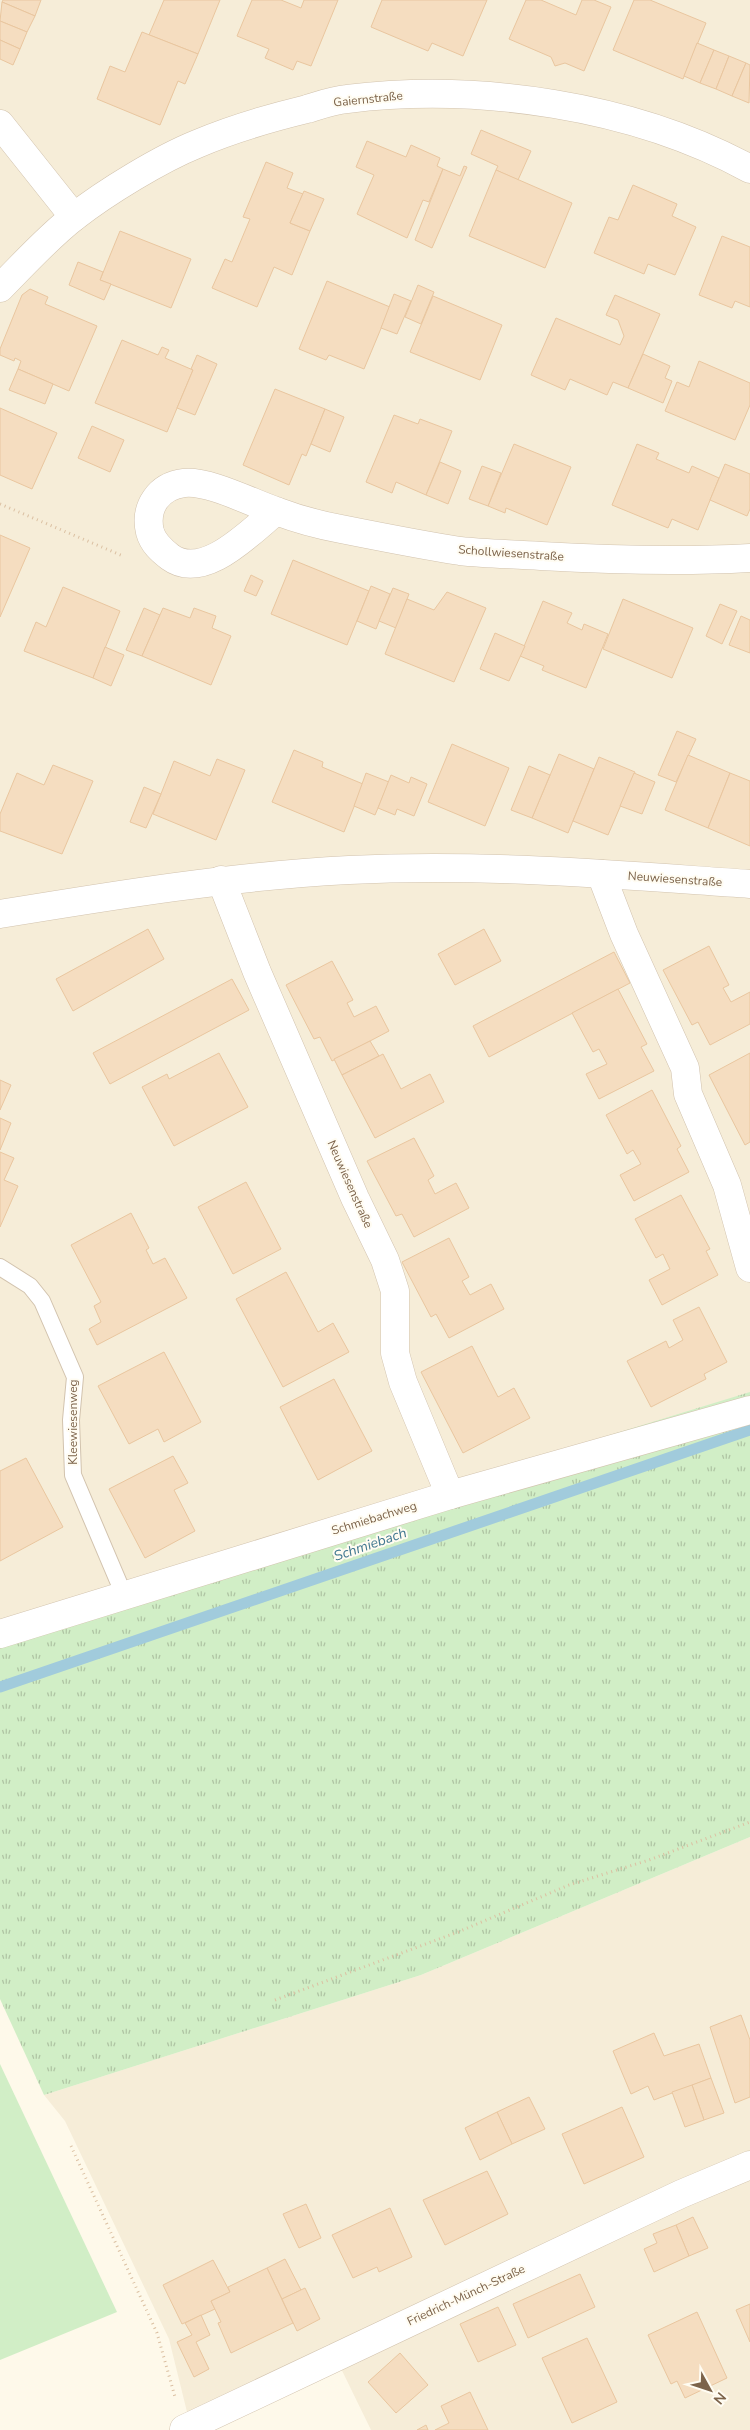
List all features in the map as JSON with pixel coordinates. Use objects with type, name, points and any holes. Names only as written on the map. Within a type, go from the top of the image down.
[{"type":"street","name":"Gaiernstraße","points":[[0,288],[74,217],[130,180],[197,144],[274,117],[345,99],[403,95],[460,96],[522,100],[577,108],[656,129],[722,153],[750,168]]},
{"type":"street","points":[[0,124],[74,217]]},
{"type":"street","name":"Schollwiesenstraße","points":[[159,549],[150,532],[150,516],[154,499],[167,487],[186,483],[219,490],[276,511],[326,526],[463,551],[633,560],[697,561],[750,558]]},
{"type":"street","points":[[159,549],[176,561],[198,563],[214,559],[276,511]]},
{"type":"street","name":"Neuwiesenstraße","points":[[0,914],[221,880],[350,870],[478,869],[601,874],[750,884]]},
{"type":"street","points":[[601,874],[624,934],[685,1068],[688,1094],[727,1185],[750,1268]]},
{"type":"street","name":"Neuwiesenstraße","points":[[221,880],[260,981],[355,1198],[385,1260],[395,1291],[395,1353],[400,1372],[450,1495]]},
{"type":"street","name":"Schmiebachweg","points":[[0,1634],[450,1495],[750,1410]]},
{"type":"street","name":"Friedrich-Münch-Straße","points":[[184,2430],[681,2194],[750,2165]]},
{"type":"lane","name":"Kleewiesenweg","points":[[0,1266],[30,1286],[42,1301],[74,1377],[71,1420],[73,1475],[124,1595]]},
{"type":"path","points":[[0,504],[120,557],[159,549]]},
{"type":"path","points":[[275,2000],[458,1932],[569,1885],[649,1860],[750,1822]]},
{"type":"path","points":[[71,2146],[157,2333],[184,2430]]},
{"type":"shaded area","points":[[0,0],[750,0],[750,1405],[0,1622]]},
{"type":"shaded area","points":[[750,1837],[750,2430],[371,2430],[329,2344],[188,2416],[169,2339],[65,2121],[44,2095],[421,1975]]},
{"type":"green space","points":[[750,1392],[750,1837],[421,1975],[44,2095],[0,1999],[0,1622]]},
{"type":"green space","points":[[0,2064],[117,2312],[0,2360]]},
{"type":"building","points":[[3,0],[41,0],[35,16],[2,2]]},
{"type":"building","points":[[164,0],[220,0],[198,54],[149,35]]},
{"type":"building","points":[[252,0],[281,0],[301,8],[304,0],[338,0],[311,66],[297,61],[293,70],[265,58],[269,49],[237,36]]},
{"type":"building","points":[[382,0],[487,0],[463,56],[432,43],[428,51],[371,27]]},
{"type":"building","points":[[526,0],[541,0],[576,15],[582,0],[594,0],[611,7],[584,71],[565,63],[555,66],[551,57],[509,39]]},
{"type":"building","points":[[634,0],[650,0],[706,23],[683,79],[613,50]]},
{"type":"building","points":[[2,2],[35,16],[27,32],[0,21]]},
{"type":"building","points":[[0,21],[27,32],[20,49],[0,40]]},
{"type":"building","points":[[142,32],[198,54],[185,84],[178,81],[160,125],[97,99],[110,66],[125,72]]},
{"type":"building","points":[[0,40],[20,49],[13,65],[0,59]]},
{"type":"building","points":[[697,43],[714,50],[700,83],[684,76]]},
{"type":"building","points":[[714,50],[729,56],[716,89],[700,83]]},
{"type":"building","points":[[729,56],[746,63],[732,96],[716,89]]},
{"type":"building","points":[[746,63],[750,65],[749,103],[732,96]]},
{"type":"building","points":[[481,130],[531,151],[518,180],[496,170],[498,166],[471,154]]},
{"type":"building","points":[[367,141],[406,157],[411,145],[440,158],[437,166],[443,169],[429,202],[423,200],[407,238],[357,214],[374,175],[356,167]]},
{"type":"building","points":[[266,162],[293,173],[287,188],[303,194],[290,223],[310,231],[292,275],[274,267],[257,307],[212,288],[225,259],[232,262],[250,219],[243,217]]},
{"type":"building","points":[[464,166],[467,167],[432,248],[415,240],[443,169],[460,176]]},
{"type":"building","points":[[496,170],[572,203],[545,268],[469,236]]},
{"type":"building","points":[[633,185],[677,204],[672,216],[696,227],[675,275],[648,264],[644,274],[594,253],[609,217],[618,220]]},
{"type":"building","points":[[304,191],[324,199],[310,231],[290,223]]},
{"type":"building","points":[[120,231],[191,259],[171,308],[100,280]]},
{"type":"building","points":[[722,236],[750,247],[750,307],[735,301],[732,308],[699,295]]},
{"type":"building","points":[[78,262],[103,272],[100,280],[111,284],[104,300],[69,285]]},
{"type":"building","points":[[327,281],[390,307],[364,369],[329,355],[326,360],[299,349]]},
{"type":"building","points":[[418,285],[434,292],[421,324],[405,317]]},
{"type":"building","points":[[30,289],[48,297],[45,304],[97,326],[69,391],[18,369],[21,361],[15,358],[14,361],[0,355],[0,349],[22,295]]},
{"type":"building","points":[[394,294],[411,301],[397,334],[381,328]]},
{"type":"building","points":[[615,295],[660,314],[628,388],[613,382],[607,395],[570,379],[565,390],[531,375],[556,318],[620,345],[624,336],[618,320],[606,315]]},
{"type":"building","points":[[433,296],[502,325],[480,380],[410,352]]},
{"type":"building","points":[[122,340],[158,355],[162,347],[169,350],[165,358],[193,370],[167,432],[95,403]]},
{"type":"building","points":[[643,354],[670,366],[665,378],[672,381],[663,403],[628,388]]},
{"type":"building","points":[[197,355],[217,364],[195,415],[177,408],[193,370],[191,369]]},
{"type":"building","points":[[699,361],[750,383],[750,405],[735,440],[665,411],[677,382],[689,387]]},
{"type":"building","points":[[18,369],[53,384],[45,404],[9,390]]},
{"type":"building","points":[[275,389],[325,409],[306,456],[302,454],[289,485],[243,465]]},
{"type":"building","points":[[0,408],[57,433],[32,489],[0,475]]},
{"type":"building","points":[[325,409],[344,417],[330,452],[311,444]]},
{"type":"building","points":[[394,415],[418,424],[420,419],[452,431],[426,495],[396,482],[392,493],[366,482]]},
{"type":"building","points":[[92,426],[124,440],[110,472],[78,458]]},
{"type":"building","points":[[514,444],[571,467],[547,525],[506,508],[505,513],[488,506]]},
{"type":"building","points":[[637,444],[659,453],[656,459],[689,473],[692,466],[719,478],[698,530],[672,519],[668,528],[612,505]]},
{"type":"building","points":[[440,462],[461,471],[448,504],[426,495]]},
{"type":"building","points":[[725,464],[750,474],[750,509],[747,516],[710,500]]},
{"type":"building","points":[[482,466],[501,473],[488,506],[469,499]]},
{"type":"building","points":[[0,535],[30,548],[0,617]]},
{"type":"building","points":[[293,560],[369,591],[347,645],[271,614]]},
{"type":"building","points":[[251,575],[263,581],[256,596],[244,591]]},
{"type":"building","points":[[371,586],[390,594],[376,629],[357,621]]},
{"type":"building","points":[[63,587],[120,611],[93,678],[24,651],[36,622],[46,627]]},
{"type":"building","points":[[393,588],[409,594],[396,628],[379,621]]},
{"type":"building","points":[[447,592],[486,608],[454,682],[385,654],[407,599],[434,610]]},
{"type":"building","points":[[623,599],[693,628],[672,678],[603,649]]},
{"type":"building","points":[[543,601],[572,613],[567,623],[582,630],[584,624],[608,634],[586,688],[542,670],[544,666],[520,656]]},
{"type":"building","points":[[720,604],[737,611],[722,644],[706,636]]},
{"type":"building","points":[[144,608],[160,615],[142,656],[126,650]]},
{"type":"building","points":[[163,608],[190,618],[194,608],[216,616],[212,628],[231,636],[211,685],[142,656]]},
{"type":"building","points":[[741,616],[750,620],[750,653],[729,645]]},
{"type":"building","points":[[495,633],[525,646],[509,681],[480,669]]},
{"type":"building","points":[[105,647],[124,655],[111,686],[93,678]]},
{"type":"building","points":[[677,731],[696,739],[676,782],[658,775]]},
{"type":"building","points":[[452,744],[509,768],[485,826],[428,802]]},
{"type":"building","points":[[294,750],[323,762],[322,767],[363,784],[344,832],[272,802]]},
{"type":"building","points":[[559,754],[594,769],[568,833],[532,818]]},
{"type":"building","points":[[688,755],[730,773],[708,828],[665,810]]},
{"type":"building","points":[[599,757],[635,772],[608,835],[573,821]]},
{"type":"building","points":[[217,759],[245,770],[216,840],[153,814],[174,761],[210,776]]},
{"type":"building","points":[[53,765],[93,781],[62,854],[0,831],[0,814],[17,773],[44,785]]},
{"type":"building","points":[[529,766],[550,775],[532,818],[511,810]]},
{"type":"building","points":[[366,773],[389,782],[375,815],[354,806]]},
{"type":"building","points":[[634,773],[655,782],[642,814],[620,806]]},
{"type":"building","points":[[730,773],[750,781],[750,846],[708,828]]},
{"type":"building","points":[[391,775],[409,783],[411,777],[427,784],[414,816],[397,809],[395,815],[378,808]]},
{"type":"building","points":[[144,787],[161,794],[146,828],[130,822]]},
{"type":"building","points":[[148,929],[164,959],[73,1011],[56,979]]},
{"type":"building","points":[[484,929],[501,961],[455,985],[438,954]]},
{"type":"building","points":[[709,946],[729,985],[723,988],[731,1002],[750,992],[750,1024],[710,1045],[698,1022],[692,1025],[663,970]]},
{"type":"building","points":[[614,952],[630,983],[489,1057],[473,1026]]},
{"type":"building","points":[[332,961],[353,1000],[347,1003],[354,1017],[376,1006],[389,1031],[332,1061],[320,1037],[314,1039],[286,985]]},
{"type":"building","points":[[232,979],[249,1010],[110,1084],[93,1053]]},
{"type":"building","points":[[618,989],[647,1044],[641,1047],[654,1071],[599,1099],[586,1074],[607,1064],[599,1049],[593,1052],[572,1013]]},
{"type":"building","points":[[370,1041],[379,1056],[342,1075],[334,1059]]},
{"type":"building","points":[[219,1053],[248,1107],[174,1146],[142,1087],[167,1074],[169,1079]]},
{"type":"building","points":[[750,1053],[750,1142],[745,1145],[709,1075]]},
{"type":"building","points":[[383,1054],[401,1089],[430,1074],[444,1102],[375,1138],[342,1075]]},
{"type":"building","points":[[0,1080],[11,1085],[0,1110]]},
{"type":"building","points":[[652,1090],[681,1146],[677,1149],[689,1172],[634,1201],[620,1175],[641,1164],[633,1150],[627,1154],[606,1115]]},
{"type":"building","points":[[0,1118],[11,1123],[0,1150]]},
{"type":"building","points":[[414,1138],[434,1176],[428,1180],[435,1194],[456,1183],[469,1208],[414,1237],[402,1214],[396,1216],[367,1161]]},
{"type":"building","points":[[0,1152],[14,1158],[4,1180],[18,1186],[0,1227]]},
{"type":"building","points":[[246,1182],[281,1249],[233,1274],[198,1207]]},
{"type":"building","points":[[681,1195],[710,1249],[706,1251],[718,1275],[662,1305],[649,1280],[670,1269],[663,1254],[656,1258],[635,1219]]},
{"type":"building","points":[[131,1213],[149,1248],[146,1250],[153,1264],[165,1258],[187,1298],[97,1345],[89,1329],[101,1322],[94,1306],[101,1302],[71,1245]]},
{"type":"building","points":[[449,1238],[469,1277],[462,1281],[470,1295],[491,1284],[504,1309],[449,1338],[436,1314],[431,1317],[402,1262]]},
{"type":"building","points":[[286,1272],[318,1332],[333,1323],[349,1352],[283,1387],[236,1299]]},
{"type":"building","points":[[699,1307],[727,1362],[704,1374],[706,1379],[651,1407],[627,1361],[666,1341],[669,1348],[683,1340],[673,1320]]},
{"type":"building","points":[[472,1346],[498,1397],[514,1388],[530,1418],[463,1453],[421,1372]]},
{"type":"building","points":[[164,1352],[201,1422],[164,1442],[158,1429],[129,1444],[98,1386]]},
{"type":"building","points":[[334,1379],[372,1451],[318,1480],[280,1407]]},
{"type":"building","points":[[173,1456],[188,1483],[174,1490],[195,1531],[145,1558],[109,1489]]},
{"type":"building","points":[[26,1458],[63,1527],[0,1561],[0,1471]]},
{"type":"building","points":[[741,2015],[750,2040],[750,2097],[735,2103],[710,2027]]},
{"type":"building","points":[[654,2033],[664,2056],[699,2044],[711,2078],[654,2100],[648,2086],[631,2094],[613,2051]]},
{"type":"building","points":[[711,2078],[724,2113],[704,2120],[692,2085]]},
{"type":"building","points":[[692,2085],[704,2120],[685,2127],[672,2092]]},
{"type":"building","points":[[529,2097],[545,2129],[512,2144],[497,2112]]},
{"type":"building","points":[[622,2107],[644,2157],[584,2184],[562,2134]]},
{"type":"building","points":[[497,2112],[512,2144],[480,2160],[465,2128]]},
{"type":"building","points":[[487,2171],[508,2214],[445,2245],[423,2200]]},
{"type":"building","points":[[306,2204],[321,2238],[299,2248],[283,2214]]},
{"type":"building","points":[[390,2208],[412,2257],[379,2272],[377,2267],[353,2278],[332,2235]]},
{"type":"building","points":[[693,2217],[708,2248],[689,2256],[676,2225]]},
{"type":"building","points":[[676,2225],[689,2256],[654,2272],[644,2249],[657,2243],[653,2234]]},
{"type":"building","points":[[285,2259],[301,2290],[282,2299],[267,2268]]},
{"type":"building","points":[[213,2260],[230,2292],[211,2301],[215,2309],[182,2324],[163,2285]]},
{"type":"building","points":[[267,2268],[293,2323],[231,2353],[218,2323],[221,2322],[211,2301],[230,2292],[228,2287]]},
{"type":"building","points":[[580,2274],[595,2307],[528,2338],[513,2304]]},
{"type":"building","points":[[305,2288],[320,2319],[297,2331],[282,2299]]},
{"type":"building","points":[[750,2304],[750,2342],[736,2310]]},
{"type":"building","points":[[498,2307],[516,2345],[478,2362],[460,2324]]},
{"type":"building","points":[[697,2312],[727,2378],[685,2398],[677,2381],[671,2384],[648,2335]]},
{"type":"building","points":[[201,2315],[210,2335],[196,2342],[209,2369],[194,2377],[177,2342],[192,2335],[185,2323]]},
{"type":"building","points":[[587,2338],[617,2402],[572,2423],[542,2358]]},
{"type":"building","points":[[400,2353],[428,2385],[396,2413],[368,2382]]},
{"type":"building","points":[[470,2392],[488,2430],[435,2430],[449,2423],[441,2406]]},
{"type":"building","points":[[426,2425],[428,2430],[417,2430]]},
{"type":"waterway","name":"Schmiebach","points":[[0,1687],[750,1430]]}]
